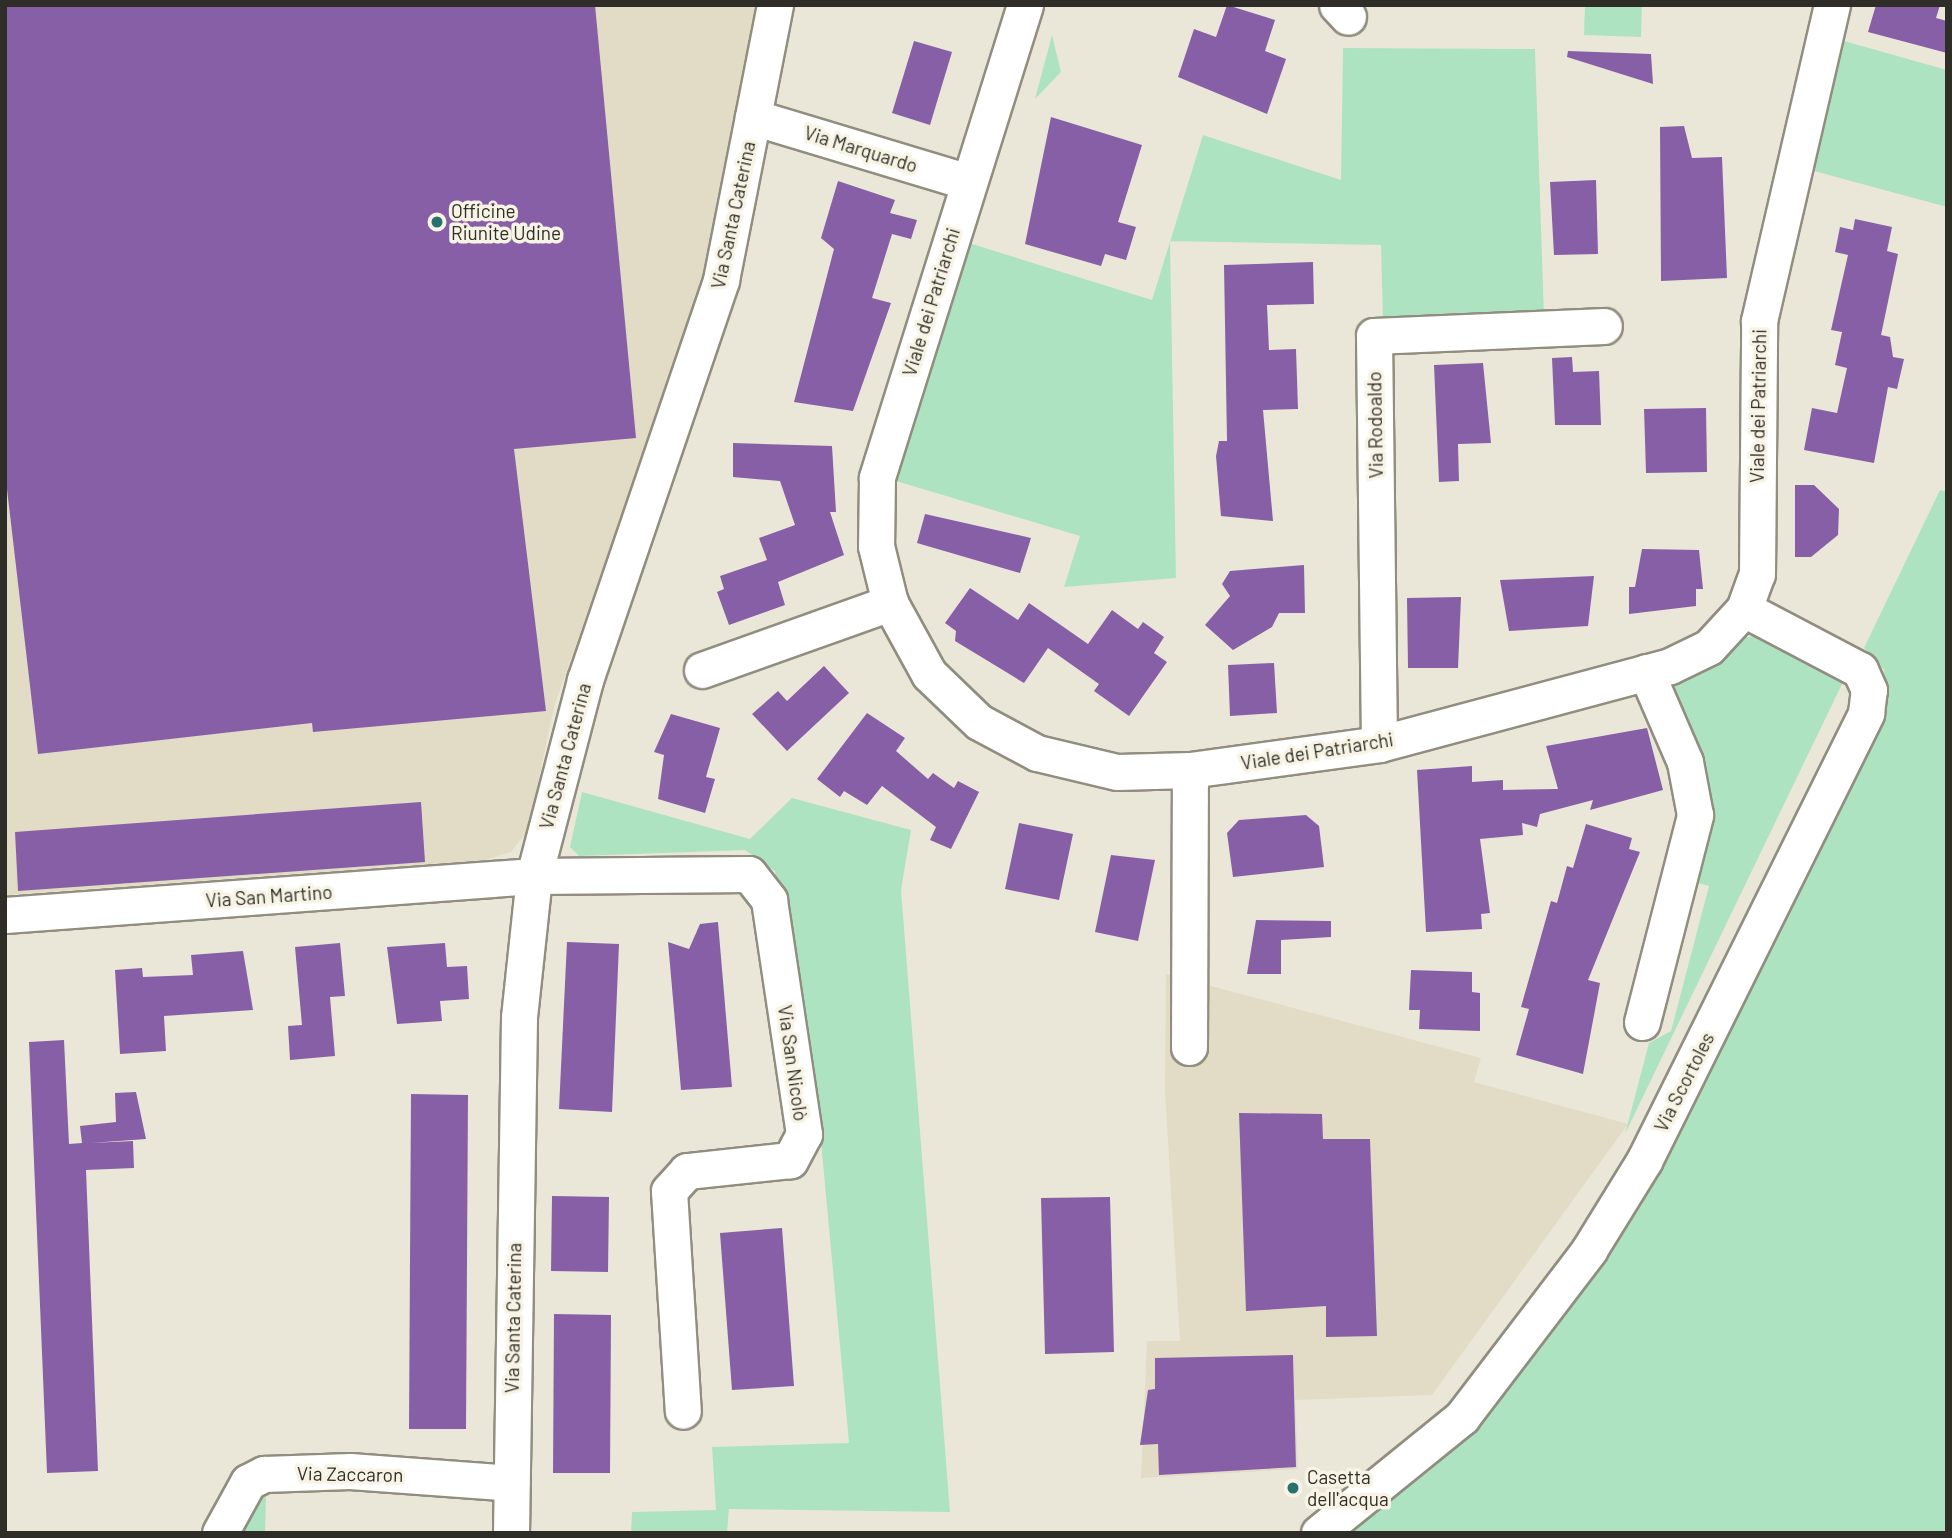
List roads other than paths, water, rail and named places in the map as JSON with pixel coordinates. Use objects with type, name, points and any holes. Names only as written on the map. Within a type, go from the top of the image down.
[{"type":"street","name":"Via Santa Caterina","points":[[511,1533],[519,1017],[534,877],[585,680],[721,280],[775,5]]},
{"type":"street","name":"Viale dei Patriarchi","points":[[1026,5],[968,182],[877,478],[876,546],[890,603],[929,674],[979,722],[1037,753],[1117,772],[1190,770],[1379,744],[1646,672],[1709,647],[1744,609],[1757,574],[1759,321],[1832,5]]},
{"type":"street","name":"Via Marquardo","points":[[753,117],[968,182]]},
{"type":"street","name":"Via Rodoaldo","points":[[1379,744],[1374,336],[1604,326]]},
{"type":"street","points":[[702,670],[890,603]]},
{"type":"street","name":"Via Scortoles","points":[[1319,1533],[1462,1418],[1589,1250],[1650,1149],[1866,713],[1868,690],[1860,670],[1744,609]]},
{"type":"street","points":[[1642,1022],[1695,815],[1685,762],[1646,672]]},
{"type":"street","points":[[1189,1047],[1190,770]]},
{"type":"street","name":"Via San Nicolò","points":[[534,877],[733,870],[761,884],[769,900],[804,1134],[790,1160],[687,1171],[668,1191],[683,1411]]},
{"type":"street","name":"Via San Martino","points":[[5,915],[534,877]]},
{"type":"street","name":"Via Zaccaron","points":[[220,1533],[248,1482],[264,1474],[350,1471],[512,1483]]},
{"type":"place","name":"Officine Riunite Udine","points":[[437,222]]},
{"type":"place","name":"Casetta dell'acqua","points":[[1293,1488]]}]
